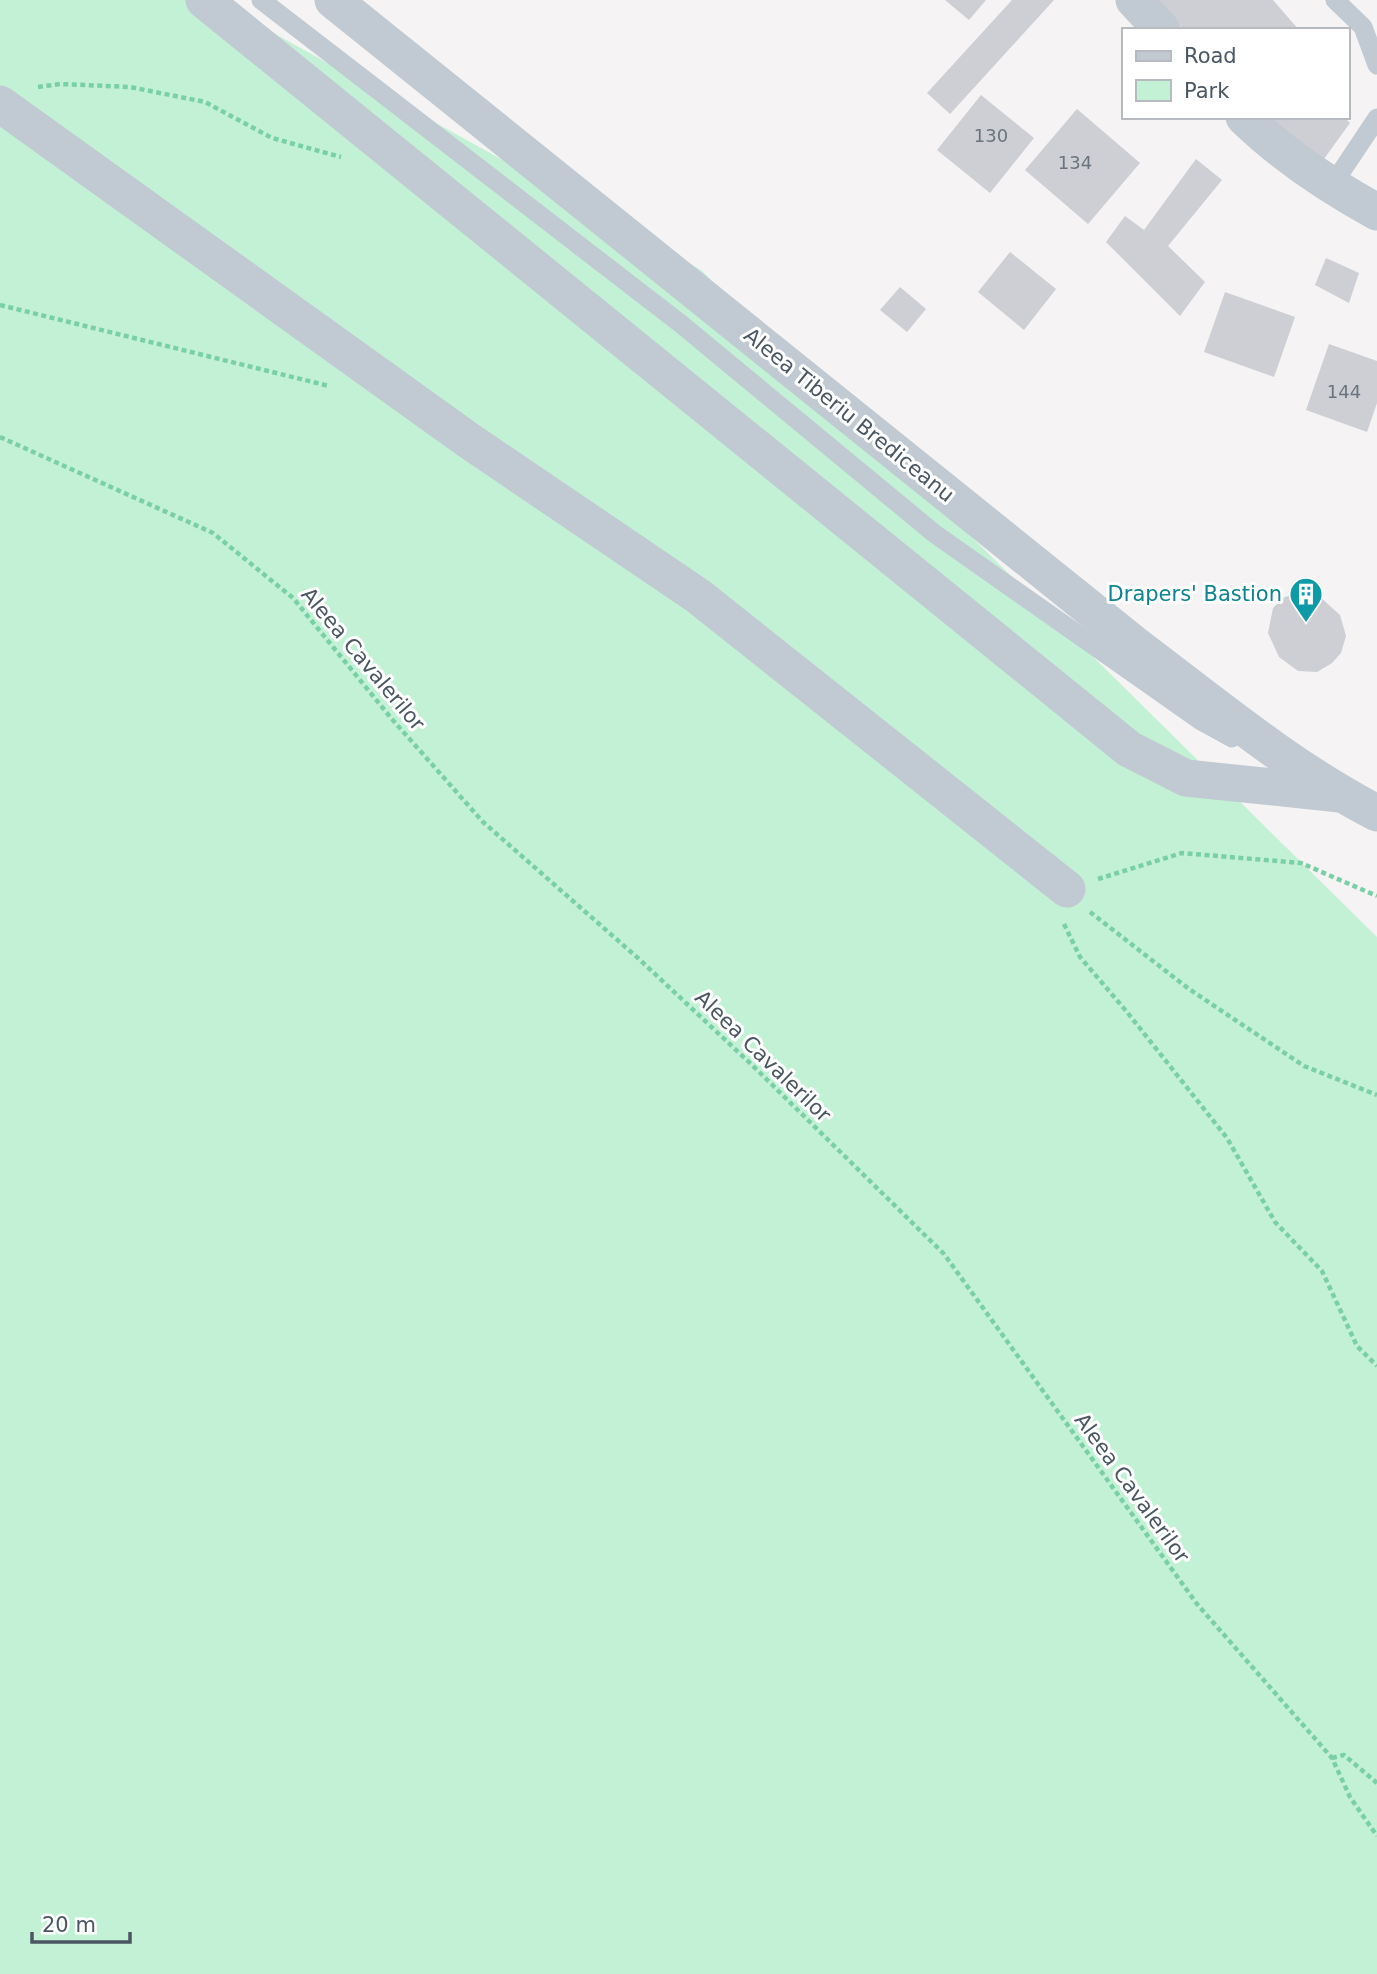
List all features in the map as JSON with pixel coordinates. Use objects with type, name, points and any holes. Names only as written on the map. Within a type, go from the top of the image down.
[{"type":"street","points":[[204,0],[1129,749],[1186,778],[1340,794]]},
{"type":"street","name":"Aleea Tiberiu Brediceanu","points":[[333,0],[1134,644],[1340,794],[1377,813]]},
{"type":"street","points":[[1134,0],[1160,28]]},
{"type":"street","points":[[0,104],[468,440],[698,596],[1067,889]]},
{"type":"street","points":[[1246,119],[1273,145],[1331,187],[1377,212]]},
{"type":"lane","points":[[261,0],[681,324],[935,534],[1201,721],[1266,757],[1377,791]]},
{"type":"lane","points":[[1335,0],[1363,27],[1377,65]]},
{"type":"lane","points":[[1331,187],[1377,118]]},
{"type":"path","points":[[36,87],[60,84],[130,87],[205,102],[272,138],[336,158],[398,156]]},
{"type":"path","points":[[0,305],[110,330],[335,388]]},
{"type":"path","name":"Aleea Cavalerilor","points":[[0,437],[214,533],[293,598],[391,718],[483,822],[686,1003],[944,1254],[1197,1604],[1332,1758],[1350,1797],[1377,1836]]},
{"type":"path","points":[[1067,889],[1182,853],[1301,863],[1377,896]]},
{"type":"path","points":[[1067,889],[1088,910],[1189,989],[1304,1066],[1377,1095]]},
{"type":"path","points":[[1067,889],[1064,924],[1080,957],[1227,1138],[1275,1222],[1322,1271],[1357,1346],[1377,1366]]},
{"type":"path","points":[[1332,1758],[1343,1755],[1377,1783]]},
{"type":"green space","points":[[0,0],[214,0],[701,270],[1377,937],[1377,1974],[0,1974]]},
{"type":"building","points":[[945,0],[986,0],[969,20]]},
{"type":"building","points":[[1012,0],[1054,0],[950,114],[927,93]]},
{"type":"building","points":[[1157,0],[1273,0],[1297,28],[1182,28]]},
{"type":"building","points":[[981,95],[1034,138],[990,193],[937,150]]},
{"type":"building","points":[[1077,109],[1140,163],[1088,224],[1025,170]]},
{"type":"building","points":[[1266,119],[1346,119],[1350,123],[1321,163]]},
{"type":"building","points":[[1196,159],[1222,180],[1168,246],[1205,282],[1180,316],[1106,242],[1125,216],[1144,230]]},
{"type":"building","points":[[1010,252],[1056,289],[1024,330],[978,292]]},
{"type":"building","points":[[1326,258],[1359,273],[1349,303],[1315,285]]},
{"type":"building","points":[[900,287],[926,309],[907,332],[880,310]]},
{"type":"building","points":[[1225,292],[1295,317],[1274,377],[1204,352]]},
{"type":"building","points":[[1329,344],[1377,361],[1377,403],[1367,432],[1306,410]]},
{"type":"building","name":"Drapers' Bastion","points":[[1299,592],[1320,597],[1340,615],[1346,636],[1341,653],[1332,663],[1317,672],[1298,671],[1279,657],[1268,633],[1273,608],[1283,598]]},
{"type":"place","name":"Drapers' Bastion","points":[[1306,624]]}]
